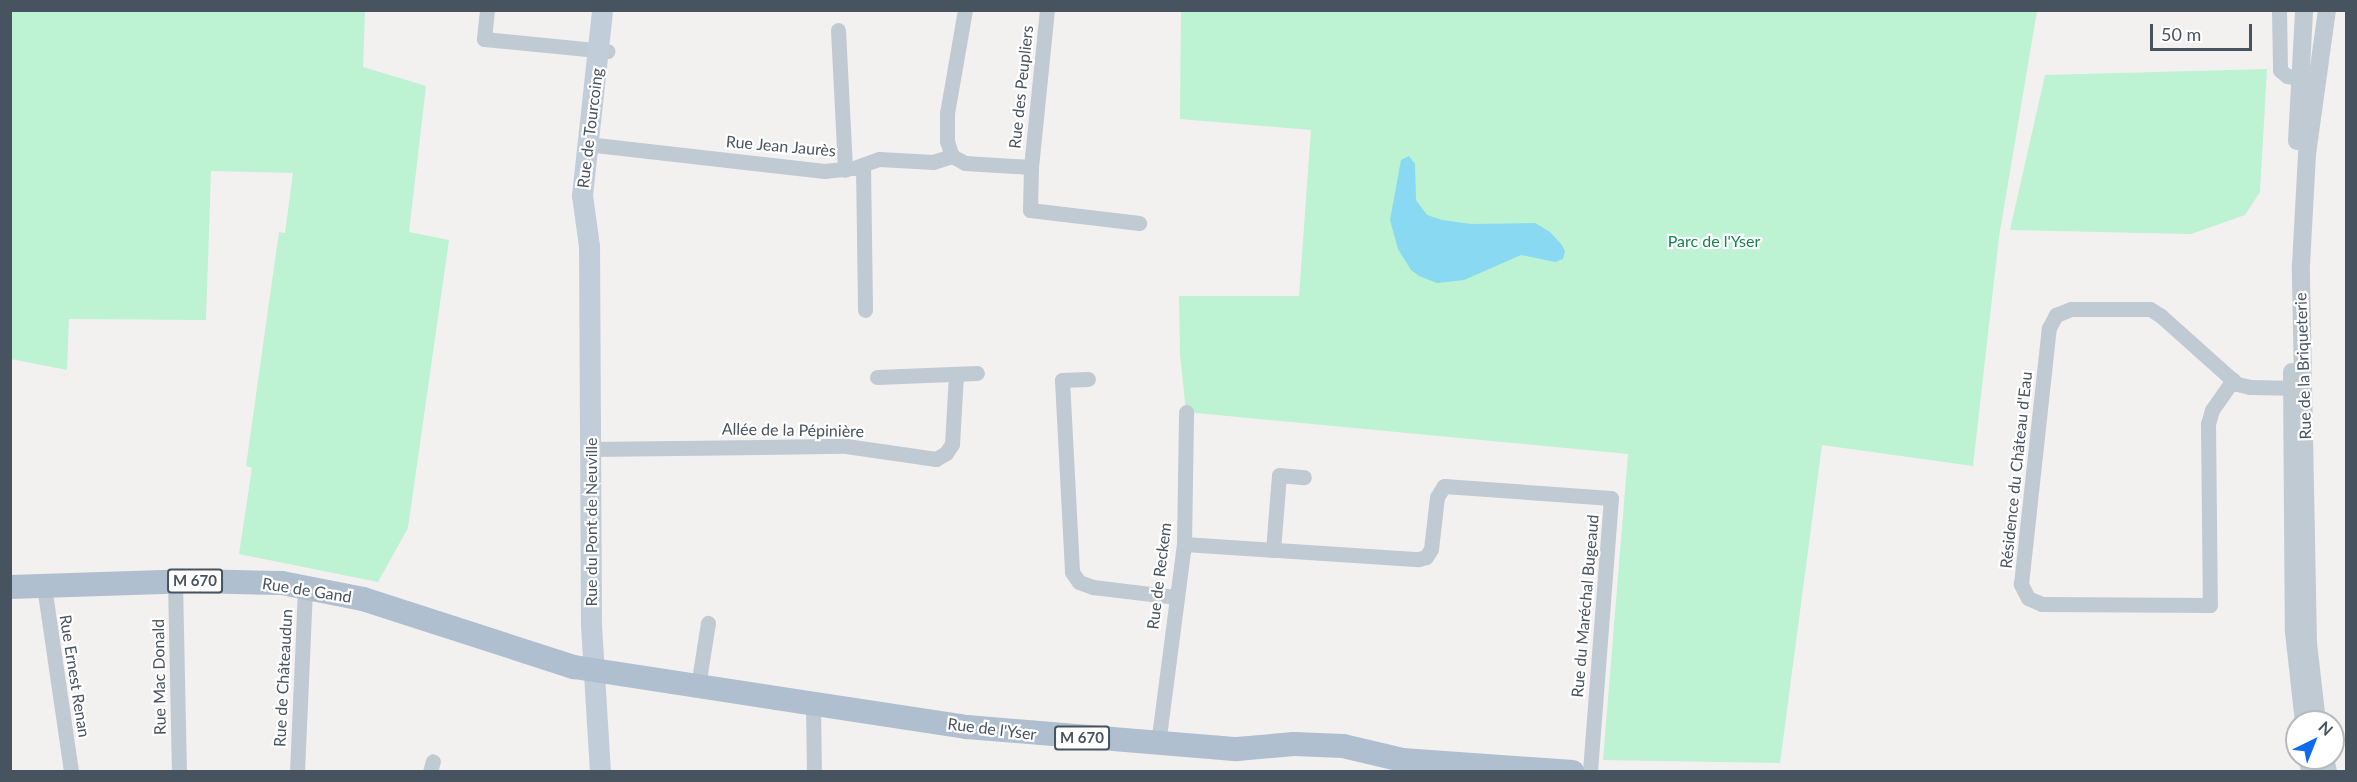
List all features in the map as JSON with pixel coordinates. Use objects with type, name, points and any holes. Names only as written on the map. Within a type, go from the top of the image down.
[{"type":"main road","name":"Rue de Tourcoing","points":[[602,10],[603,51]]},
{"type":"main road","name":"Rue de Tourcoing","points":[[589,273],[593,144],[603,51],[611,10]]},
{"type":"main road","name":"Rue du Pont de Neuville","points":[[589,273],[593,670],[600,771]]},
{"type":"main road","name":"Rue de Gand","points":[[10,587],[253,581],[305,587],[388,606],[559,663],[593,670]]},
{"type":"main road","name":"Rue de l'Yser","points":[[593,670],[997,731],[1237,749],[1294,744],[1343,746],[1402,760],[1451,767],[1573,771]]},
{"type":"street","points":[[487,10],[484,39],[603,51]]},
{"type":"street","points":[[952,156],[947,141],[947,113],[965,10]]},
{"type":"street","name":"Rue des Peupliers","points":[[1031,167],[1047,10]]},
{"type":"street","points":[[2279,10],[2280,70],[2287,76],[2301,78]]},
{"type":"street","name":"Rue de la Briqueterie","points":[[2304,10],[2296,176],[2298,388],[2308,643],[2316,710]]},
{"type":"street","name":"Rue de la Briqueterie","points":[[2303,710],[2294,632],[2303,203],[2310,125],[2327,10]]},
{"type":"street","points":[[838,30],[845,170]]},
{"type":"street","points":[[2301,78],[2320,57]]},
{"type":"street","points":[[2301,78],[2307,88],[2307,111],[2310,125]]},
{"type":"street","name":"Rue Jean Jaurès","points":[[593,144],[813,170],[845,170],[887,159],[933,162],[952,156],[964,163],[1031,167]]},
{"type":"street","points":[[863,165],[865,310]]},
{"type":"street","points":[[1031,167],[1030,210],[1139,223]]},
{"type":"street","name":"Résidence du Château d'Eau","points":[[2233,380],[2212,410],[2208,424],[2210,605],[2042,604],[2028,598],[2022,584],[2049,328],[2056,315],[2071,309],[2150,309],[2162,316],[2233,380],[2250,387],[2298,388]]},
{"type":"street","points":[[877,377],[977,373]]},
{"type":"street","name":"Allée de la Pépinière","points":[[590,448],[846,446],[936,459],[946,453],[952,444],[956,374]]},
{"type":"street","points":[[1088,379],[1062,380],[1072,572],[1079,582],[1093,587],[1176,597]]},
{"type":"street","name":"Rue de Reckem","points":[[1158,744],[1184,544],[1186,412]]},
{"type":"street","points":[[1273,550],[1279,475],[1304,477]]},
{"type":"street","name":"Rue du Maréchal Bugeaud","points":[[1184,544],[1423,558],[1431,549],[1437,494],[1447,486],[1611,498],[1590,771]]},
{"type":"street","name":"Rue Mac Donald","points":[[175,582],[179,771]]},
{"type":"street","name":"Rue Ernest Renan","points":[[44,586],[71,771]]},
{"type":"street","name":"Rue de Châteaudun","points":[[297,771],[305,587]]},
{"type":"street","points":[[698,686],[708,623]]},
{"type":"street","points":[[813,704],[814,771]]},
{"type":"green space","points":[[10,11],[365,11],[363,67],[426,86],[409,232],[449,240],[408,528],[378,582],[239,554],[252,468],[246,466],[279,232],[285,233],[293,173],[211,171],[206,320],[69,319],[67,370],[11,359]]},
{"type":"green space","name":"Parc de l'Yser","points":[[1181,11],[2037,11],[1999,237],[1973,466],[1822,445],[1780,763],[1603,760],[1628,454],[1186,412],[1180,354],[1179,296],[1299,296],[1311,130],[1180,119]]},
{"type":"green space","points":[[2267,69],[2260,192],[2245,215],[2191,234],[2010,230],[2045,75]]},
{"type":"water","points":[[1409,156],[1415,164],[1416,200],[1427,215],[1442,220],[1471,224],[1535,223],[1550,232],[1562,245],[1565,251],[1563,259],[1555,262],[1521,255],[1464,280],[1437,283],[1419,276],[1411,270],[1398,249],[1390,220],[1401,160]]}]
